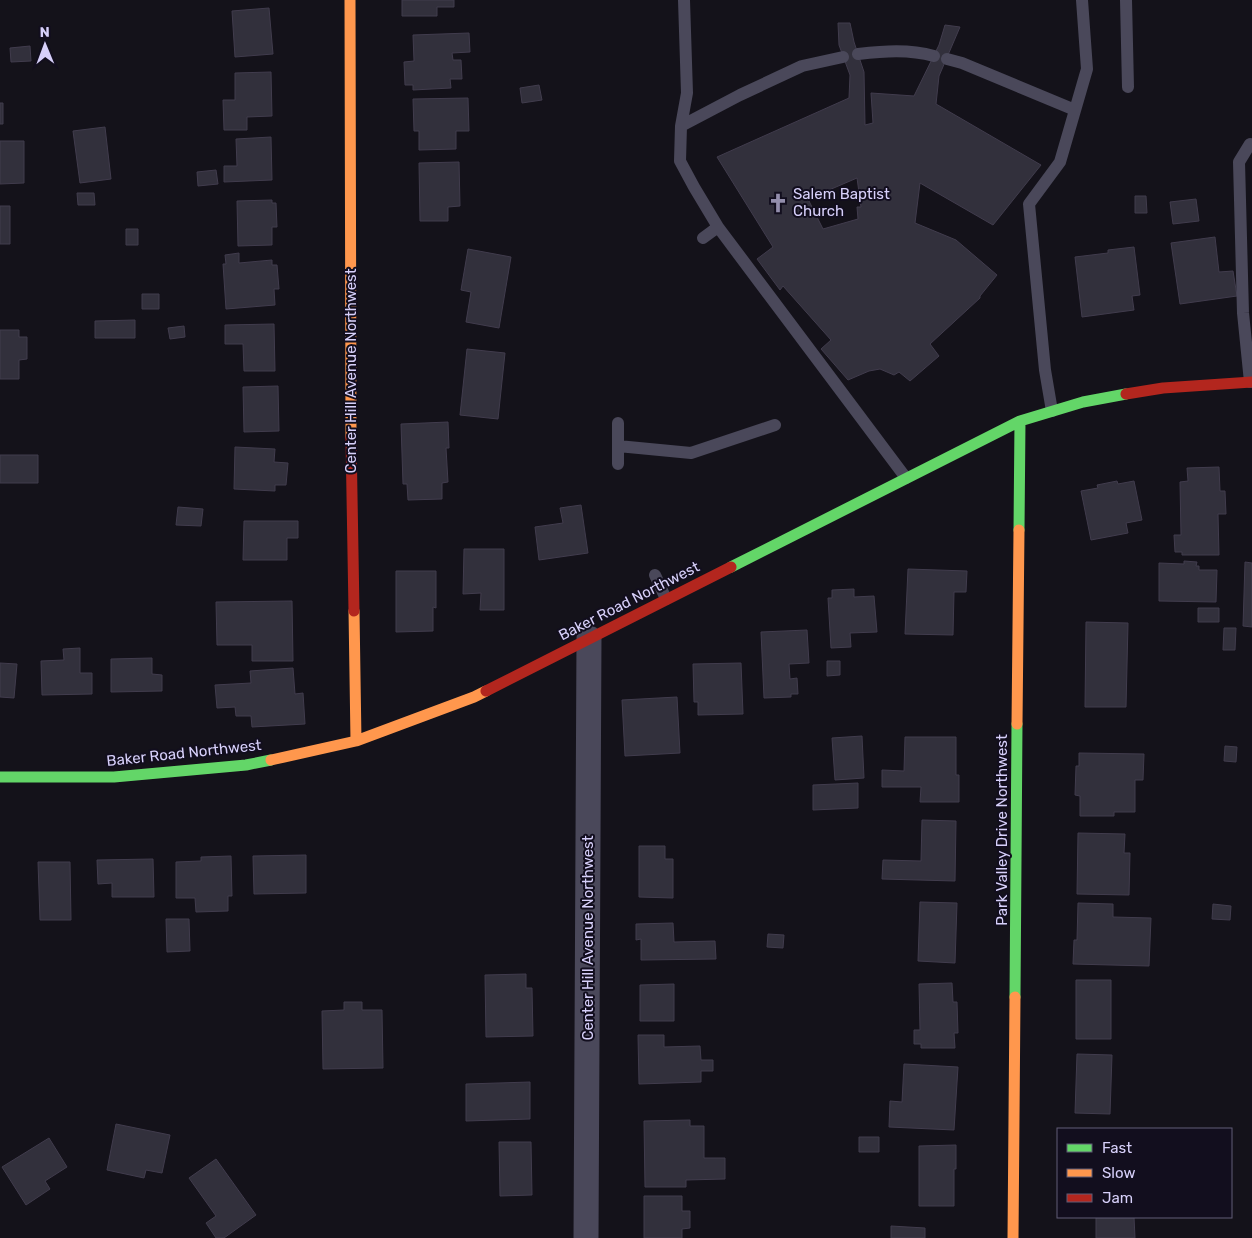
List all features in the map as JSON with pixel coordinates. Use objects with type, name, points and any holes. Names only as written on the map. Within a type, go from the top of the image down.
[{"type":"street","name":"Center Hill Avenue Northwest","points":[[350,0],[350,392],[356,742]]},
{"type":"street","name":"Baker Road Northwest","points":[[0,776],[114,777],[236,766],[356,742],[474,697],[1020,421],[1082,402],[1163,388],[1251,382]]},
{"type":"street","name":"Park Valley Drive Northwest","points":[[1013,1238],[1020,421]]},
{"type":"street","name":"Center Hill Avenue Northwest","points":[[586,1238],[589,638]]},
{"type":"lane","points":[[684,0],[687,93],[681,126],[680,161],[718,227],[906,478]]},
{"type":"lane","points":[[1052,411],[1045,370],[1029,204],[1060,162],[1087,69],[1082,0]]},
{"type":"lane","points":[[1126,0],[1128,88]]},
{"type":"lane","points":[[858,54],[897,51],[922,52],[962,63],[1075,110]]},
{"type":"lane","points":[[681,126],[740,95],[802,66],[844,57]]},
{"type":"lane","points":[[1250,144],[1239,162],[1243,313],[1251,382]]},
{"type":"lane","points":[[703,238],[718,227]]},
{"type":"lane","points":[[618,423],[618,464]]},
{"type":"lane","points":[[618,446],[692,453],[775,425]]},
{"type":"lane","points":[[655,575],[666,599]]},
{"type":"building","points":[[402,0],[454,0],[454,7],[437,7],[437,16],[402,16]]},
{"type":"building","points":[[269,8],[273,54],[235,57],[232,11]]},
{"type":"building","name":"Salem Baptist Church","points":[[838,23],[850,23],[864,72],[865,125],[873,123],[871,93],[914,96],[939,45],[945,25],[960,27],[939,76],[936,104],[1041,165],[993,225],[920,183],[915,223],[956,240],[997,275],[980,298],[930,344],[939,356],[910,381],[899,372],[894,375],[880,369],[869,371],[848,380],[821,349],[831,340],[783,286],[780,290],[757,259],[773,247],[717,157],[849,98],[850,75],[839,45]],"holes":[[[857,178],[861,207],[857,207],[858,219],[823,229],[808,199]]]},
{"type":"building","points":[[469,33],[470,52],[452,53],[453,60],[461,60],[462,79],[450,79],[451,88],[413,90],[413,85],[405,85],[404,62],[414,61],[413,35]]},
{"type":"building","points":[[30,46],[31,61],[11,62],[10,48]]},
{"type":"building","points":[[271,72],[272,116],[247,117],[247,130],[224,130],[223,100],[235,100],[235,73]]},
{"type":"building","points":[[539,85],[542,100],[522,103],[520,88]]},
{"type":"building","points":[[468,98],[469,131],[456,131],[456,149],[419,150],[419,131],[414,131],[413,99]]},
{"type":"building","points":[[0,103],[3,103],[3,124],[0,124]]},
{"type":"building","points":[[105,127],[111,179],[80,183],[73,131]]},
{"type":"building","points":[[271,137],[272,180],[224,182],[224,166],[237,166],[236,139]]},
{"type":"building","points":[[0,141],[24,141],[24,183],[0,184]]},
{"type":"building","points":[[459,162],[460,206],[448,207],[448,221],[420,221],[419,163]]},
{"type":"building","points":[[216,170],[218,184],[198,186],[197,172]]},
{"type":"building","points":[[77,193],[94,193],[95,205],[78,205]]},
{"type":"building","points":[[1135,196],[1146,196],[1147,213],[1135,213]]},
{"type":"building","points":[[1196,199],[1199,221],[1173,224],[1170,202]]},
{"type":"building","points":[[272,200],[272,203],[276,203],[277,227],[272,227],[272,245],[238,246],[237,201]]},
{"type":"building","points":[[0,206],[10,206],[10,244],[0,244]]},
{"type":"building","points":[[126,229],[138,229],[138,245],[126,245]]},
{"type":"building","points":[[1215,237],[1219,272],[1233,271],[1237,296],[1180,304],[1171,243]]},
{"type":"building","points":[[1134,247],[1140,295],[1132,296],[1134,310],[1082,317],[1075,257],[1108,253],[1108,250]]},
{"type":"building","points":[[468,249],[511,257],[499,328],[466,322],[471,292],[461,290]]},
{"type":"building","points":[[239,253],[239,263],[272,260],[272,265],[277,265],[279,289],[274,289],[275,305],[226,309],[223,264],[226,264],[225,255]]},
{"type":"building","points":[[142,294],[159,294],[159,309],[142,309]]},
{"type":"building","points":[[135,320],[135,338],[95,338],[95,321]]},
{"type":"building","points":[[274,324],[275,371],[244,371],[243,344],[225,344],[225,325]]},
{"type":"building","points":[[184,326],[185,337],[170,339],[168,328]]},
{"type":"building","points":[[0,330],[19,330],[19,337],[27,337],[27,359],[19,360],[19,379],[0,379]]},
{"type":"building","points":[[467,349],[505,353],[498,419],[460,415]]},
{"type":"building","points":[[278,386],[279,431],[244,432],[243,387]]},
{"type":"building","points":[[448,422],[449,448],[446,448],[448,482],[442,483],[442,499],[408,500],[407,484],[403,484],[401,424]]},
{"type":"building","points":[[235,447],[275,449],[274,462],[288,463],[286,485],[275,485],[275,491],[234,489]]},
{"type":"building","points":[[0,455],[38,455],[38,483],[0,483]]},
{"type":"building","points":[[1219,467],[1220,491],[1225,491],[1226,514],[1218,514],[1219,555],[1182,555],[1182,552],[1175,552],[1174,535],[1181,535],[1180,482],[1188,481],[1187,468]]},
{"type":"building","points":[[1117,481],[1118,484],[1134,481],[1142,520],[1126,523],[1128,533],[1091,540],[1081,491],[1098,488],[1097,485]]},
{"type":"building","points":[[581,505],[588,553],[539,560],[535,527],[563,523],[560,508]]},
{"type":"building","points":[[178,507],[203,509],[201,526],[176,525]]},
{"type":"building","points":[[244,521],[298,521],[298,538],[287,538],[287,560],[243,560]]},
{"type":"building","points":[[464,549],[504,549],[504,610],[480,610],[481,593],[463,594]]},
{"type":"building","points":[[1184,561],[1197,562],[1196,566],[1199,566],[1199,570],[1217,570],[1216,602],[1159,601],[1159,563],[1184,564]]},
{"type":"building","points":[[1245,562],[1252,563],[1252,627],[1243,626]]},
{"type":"building","points":[[908,569],[967,571],[966,592],[954,592],[953,635],[905,634]]},
{"type":"building","points":[[396,571],[436,571],[436,608],[433,607],[433,631],[396,632]]},
{"type":"building","points":[[854,589],[854,597],[874,596],[877,632],[850,633],[851,647],[831,648],[828,598],[832,598],[832,590]]},
{"type":"building","points":[[292,601],[293,661],[252,661],[252,645],[217,645],[216,602]]},
{"type":"building","points":[[1198,608],[1219,608],[1219,622],[1198,622]]},
{"type":"building","points":[[1086,622],[1128,623],[1126,707],[1085,707]]},
{"type":"building","points":[[1224,628],[1236,628],[1235,650],[1223,650]]},
{"type":"building","points":[[807,630],[809,663],[789,664],[790,679],[797,678],[798,694],[791,694],[791,697],[764,698],[761,632]]},
{"type":"building","points":[[80,648],[80,673],[92,673],[92,694],[42,695],[41,661],[64,660],[63,649]]},
{"type":"building","points":[[152,658],[152,674],[162,675],[162,691],[111,692],[111,659]]},
{"type":"building","points":[[827,661],[840,661],[840,675],[827,676]]},
{"type":"building","points":[[0,663],[17,664],[14,698],[0,697]]},
{"type":"building","points":[[741,663],[743,714],[698,715],[698,702],[694,702],[693,664]]},
{"type":"building","points":[[293,668],[295,694],[303,693],[305,724],[252,727],[251,716],[236,716],[235,707],[217,708],[215,685],[251,683],[250,671]]},
{"type":"building","points":[[677,697],[680,753],[625,756],[622,700]]},
{"type":"building","points":[[862,736],[864,778],[835,780],[832,738]]},
{"type":"building","points":[[905,737],[956,737],[956,775],[959,775],[959,802],[920,802],[921,787],[882,787],[882,770],[904,771]]},
{"type":"building","points":[[1225,746],[1237,747],[1236,762],[1224,761]]},
{"type":"building","points":[[1079,753],[1144,754],[1143,780],[1135,780],[1135,812],[1114,812],[1114,816],[1080,816],[1080,796],[1075,795],[1076,766],[1079,766]]},
{"type":"building","points":[[858,783],[858,808],[813,810],[813,785]]},
{"type":"building","points":[[922,820],[956,821],[955,881],[882,879],[883,860],[921,861]]},
{"type":"building","points":[[1078,833],[1125,834],[1124,853],[1130,853],[1129,895],[1077,894]]},
{"type":"building","points":[[639,846],[665,846],[665,859],[673,859],[673,898],[639,897]]},
{"type":"building","points":[[306,855],[306,893],[254,894],[253,856]]},
{"type":"building","points":[[231,856],[232,896],[228,896],[228,911],[196,912],[195,898],[176,898],[176,862],[201,861],[201,857]]},
{"type":"building","points":[[153,859],[154,897],[112,897],[112,883],[98,884],[97,860]]},
{"type":"building","points":[[38,862],[70,862],[71,920],[40,920]]},
{"type":"building","points":[[920,902],[957,903],[955,963],[918,961]]},
{"type":"building","points":[[1078,903],[1113,904],[1113,917],[1151,918],[1149,966],[1073,964],[1074,940],[1077,940]]},
{"type":"building","points":[[1213,904],[1231,906],[1230,920],[1212,919]]},
{"type":"building","points":[[166,919],[189,919],[190,951],[167,952]]},
{"type":"building","points":[[673,923],[674,942],[715,941],[716,959],[641,960],[641,939],[636,940],[636,924]]},
{"type":"building","points":[[768,934],[784,935],[783,948],[767,947]]},
{"type":"building","points":[[526,974],[526,988],[532,988],[533,1036],[486,1037],[485,975]]},
{"type":"building","points":[[1076,980],[1111,980],[1111,1039],[1076,1039]]},
{"type":"building","points":[[952,983],[953,1002],[957,1002],[958,1033],[954,1033],[955,1048],[921,1048],[921,1044],[914,1044],[914,1030],[920,1030],[919,984]]},
{"type":"building","points":[[674,984],[674,1021],[640,1021],[640,985]]},
{"type":"building","points":[[344,1002],[362,1002],[362,1010],[382,1010],[383,1068],[323,1069],[322,1011],[344,1010]]},
{"type":"building","points":[[638,1035],[664,1035],[664,1047],[700,1046],[701,1060],[713,1060],[713,1071],[701,1071],[701,1082],[639,1084]]},
{"type":"building","points":[[1077,1054],[1112,1055],[1110,1114],[1075,1113]]},
{"type":"building","points":[[904,1064],[958,1067],[954,1130],[889,1127],[890,1101],[902,1102]]},
{"type":"building","points":[[530,1082],[530,1119],[466,1121],[466,1084]]},
{"type":"building","points":[[690,1120],[690,1126],[704,1126],[704,1158],[725,1158],[725,1179],[686,1180],[686,1187],[645,1187],[644,1121]]},
{"type":"building","points":[[116,1124],[170,1135],[162,1173],[146,1170],[144,1178],[107,1170]]},
{"type":"building","points":[[859,1137],[879,1137],[879,1152],[859,1152]]},
{"type":"building","points":[[49,1138],[67,1167],[45,1181],[50,1189],[26,1205],[2,1167]]},
{"type":"building","points":[[499,1142],[531,1142],[532,1195],[500,1196]]},
{"type":"building","points":[[956,1145],[954,1206],[919,1206],[919,1146]]},
{"type":"building","points":[[216,1159],[256,1215],[224,1238],[216,1238],[206,1223],[216,1216],[189,1178]]},
{"type":"building","points":[[644,1196],[682,1196],[682,1211],[690,1211],[690,1228],[682,1229],[682,1238],[644,1238]]},
{"type":"building","points":[[1096,1218],[1134,1218],[1135,1238],[1096,1238]]},
{"type":"building","points":[[891,1226],[925,1228],[925,1238],[891,1238]]},
{"type":"traffic: fast","points":[[731,567],[1020,421],[1083,402],[1126,394]]},
{"type":"traffic: fast","points":[[1019,530],[1020,421]]},
{"type":"traffic: fast","points":[[1015,997],[1017,724]]},
{"type":"traffic: fast","points":[[0,777],[114,777],[246,765],[271,760]]},
{"type":"traffic: slow","points":[[350,0],[351,437]]},
{"type":"traffic: slow","points":[[1017,724],[1019,530]]},
{"type":"traffic: slow","points":[[354,611],[356,741]]},
{"type":"traffic: slow","points":[[271,760],[356,741],[486,691]]},
{"type":"traffic: slow","points":[[1013,1238],[1015,997]]},
{"type":"traffic: jam","points":[[1126,394],[1163,388],[1252,382]]},
{"type":"traffic: jam","points":[[351,437],[354,611]]},
{"type":"traffic: jam","points":[[486,691],[731,567]]},
{"type":"place","name":"Salem Baptist Church","points":[[778,203]]}]
